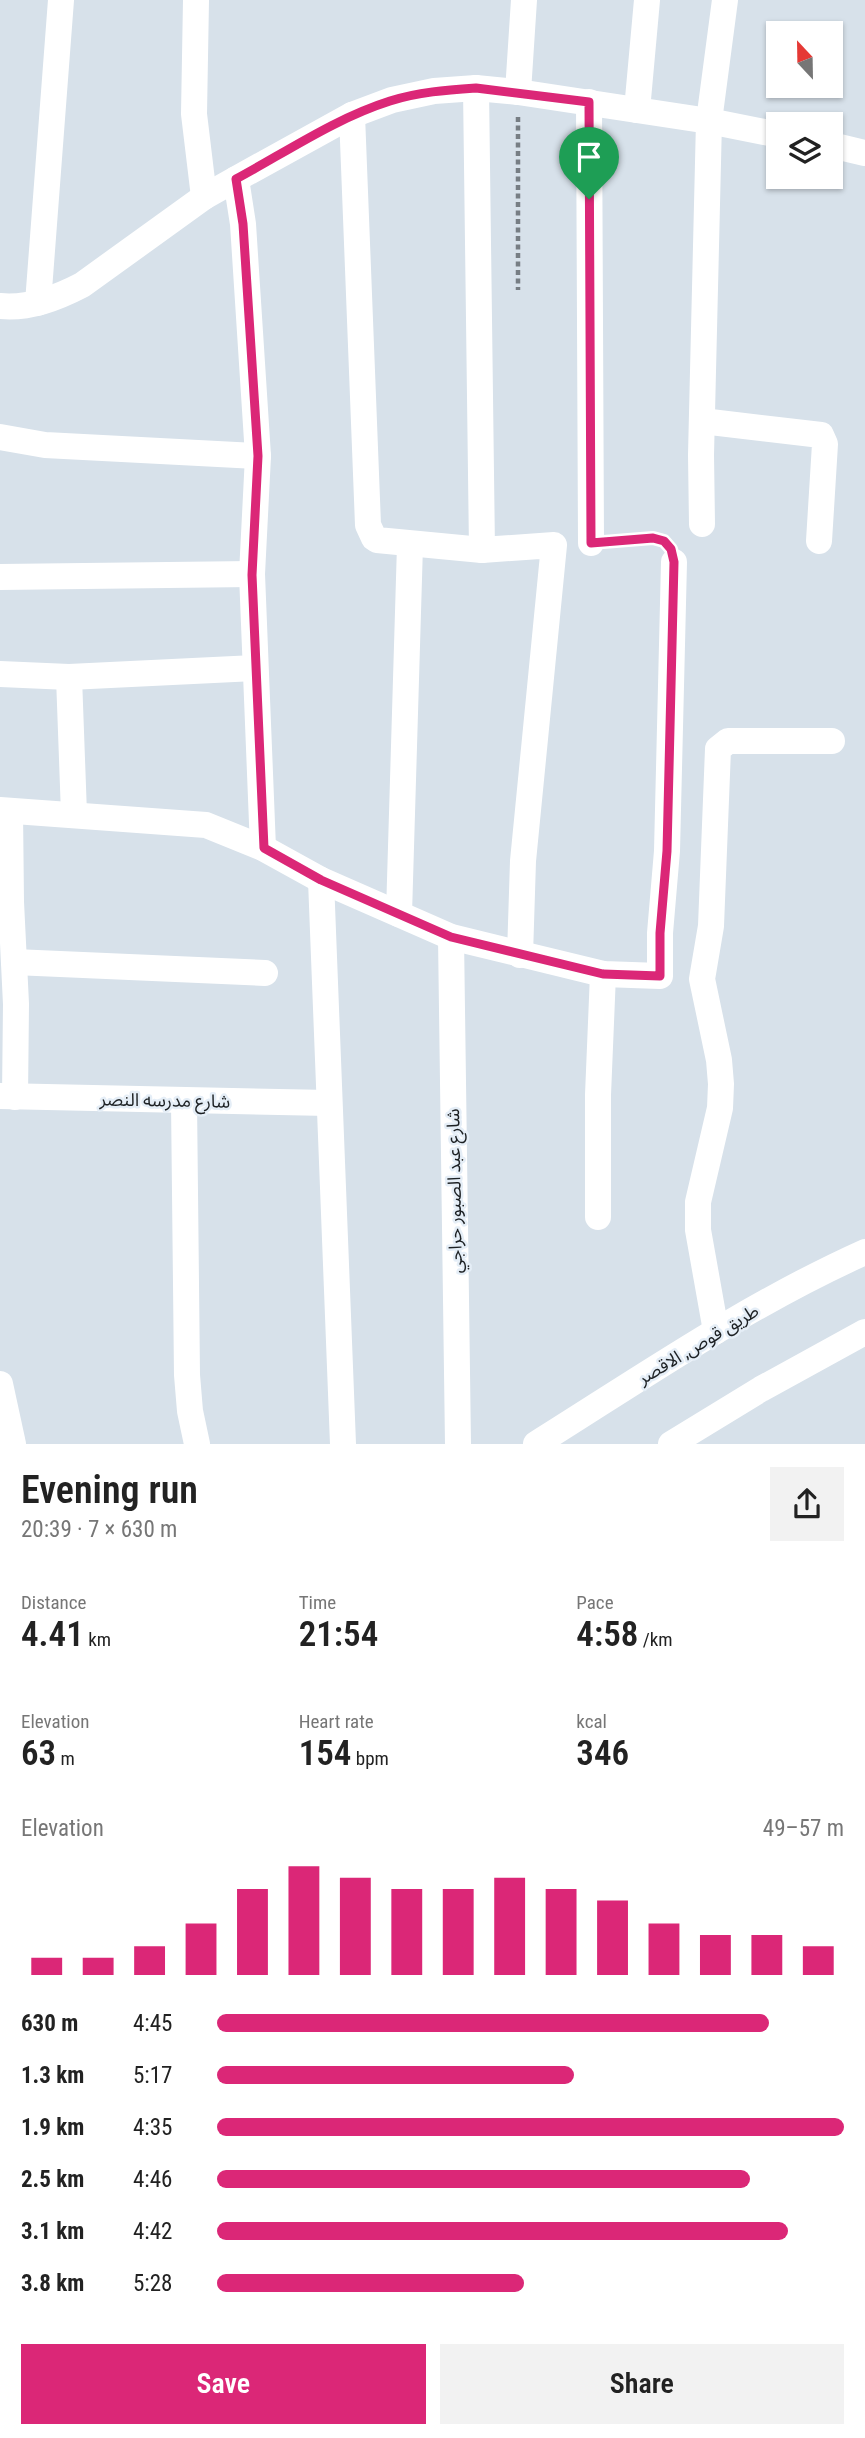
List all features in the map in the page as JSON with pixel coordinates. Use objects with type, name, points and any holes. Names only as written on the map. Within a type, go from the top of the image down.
[{"type":"street","points":[[38,303],[61,0]]},
{"type":"street","points":[[196,0],[194,114],[204,197]]},
{"type":"street","points":[[518,92],[524,0]]},
{"type":"street","points":[[637,110],[646,0]]},
{"type":"street","points":[[702,524],[709,121],[725,0]]},
{"type":"street","points":[[0,306],[38,303],[61,296],[82,285],[204,197],[352,115],[392,100],[433,91],[476,88],[589,102],[766,132]]},
{"type":"street","points":[[476,88],[482,550]]},
{"type":"street","points":[[589,102],[591,543]]},
{"type":"street","points":[[352,115],[368,525],[374,538],[410,545],[482,550],[554,545],[523,861],[520,955]]},
{"type":"street","points":[[843,148],[865,153]]},
{"type":"street","points":[[236,179],[243,224],[258,456],[252,575],[264,848]]},
{"type":"street","points":[[702,421],[821,435],[824,438],[819,541]]},
{"type":"street","points":[[0,437],[45,445],[258,456]]},
{"type":"street","points":[[399,914],[410,545]]},
{"type":"street","points":[[660,976],[660,933],[667,851],[674,562]]},
{"type":"street","points":[[0,577],[252,575]]},
{"type":"street","points":[[0,674],[69,677],[255,668]]},
{"type":"street","points":[[69,677],[74,814]]},
{"type":"street","points":[[716,1331],[698,1230],[698,1202],[720,1108],[719,1060],[702,979],[711,926],[718,749],[728,741],[832,741]]},
{"type":"street","points":[[7,1096],[16,1004],[5,810],[206,825],[264,848],[321,880],[451,937],[603,974],[702,979]]},
{"type":"street","points":[[321,880],[343,1444]]},
{"type":"street","name":"شارع عبد الصبور حراجي","points":[[451,937],[458,1444]]},
{"type":"street","points":[[14,962],[265,973]]},
{"type":"street","points":[[597,1217],[603,974]]},
{"type":"street","name":"شارع مدرسه النصر","points":[[7,1096],[329,1103]]},
{"type":"street","points":[[184,1101],[187,1375],[190,1411],[197,1444]]},
{"type":"street","name":"طريق قوص, الاقصر","points":[[536,1444],[716,1331],[865,1252]]},
{"type":"street","points":[[671,1444],[761,1389],[865,1332]]},
{"type":"street","points":[[0,1384],[13,1444]]},
{"type":"path","points":[[518,92],[518,290]]},
{"type":"path","points":[[591,543],[653,538],[664,541],[671,549],[674,562]]},
{"type":"route","points":[[476,88],[589,102],[589,199],[591,543],[653,538],[664,541],[671,549],[674,562],[667,851],[660,933],[660,976],[603,974],[451,937],[321,880],[264,848],[252,575],[258,456],[243,224],[236,179],[352,115],[392,100],[433,91],[476,88]]}]
